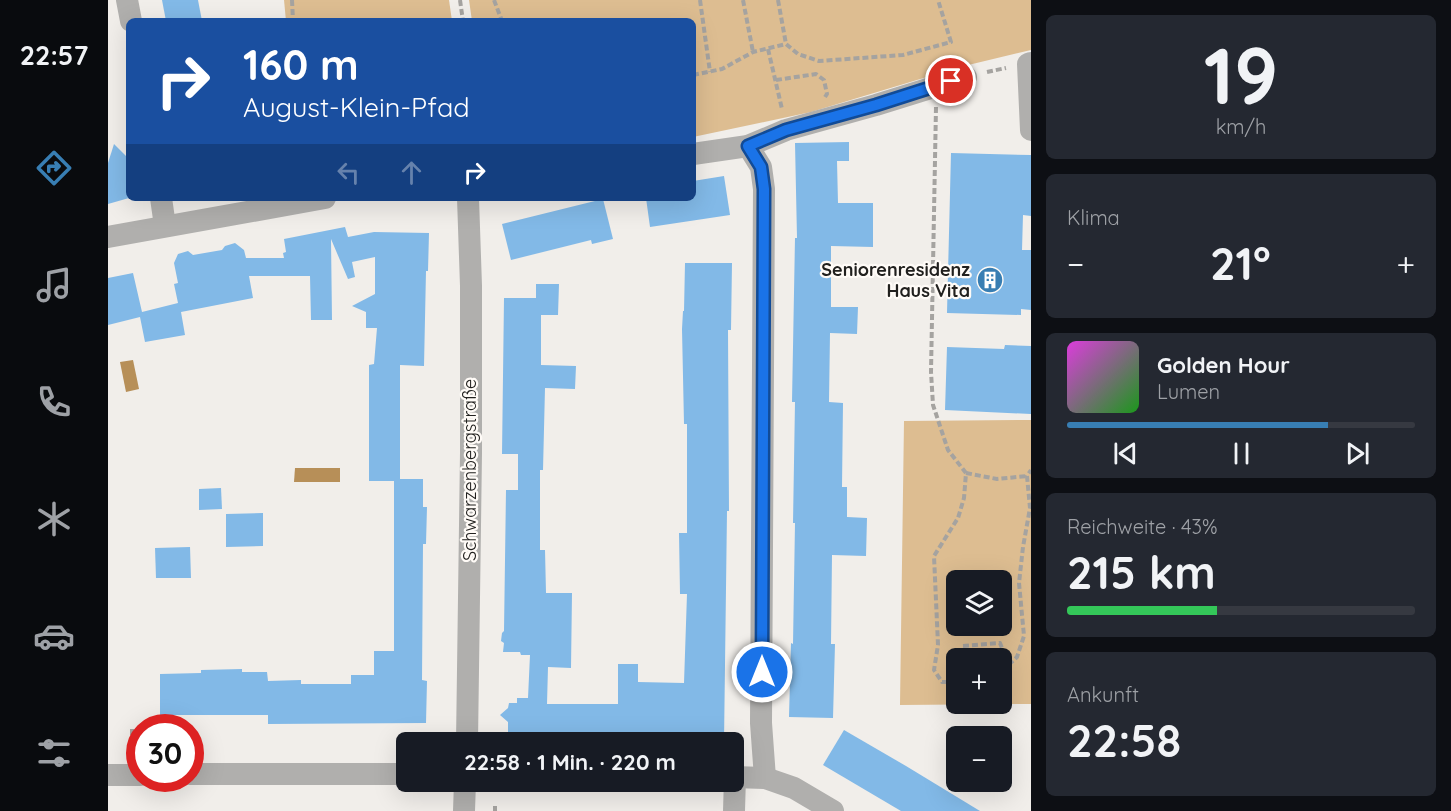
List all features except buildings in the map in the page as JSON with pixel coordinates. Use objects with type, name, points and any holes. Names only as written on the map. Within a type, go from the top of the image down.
[{"type":"street","points":[[128,0],[131,18]]},
{"type":"street","points":[[1031,63],[1028,64],[1031,130]]},
{"type":"street","points":[[696,154],[748,146],[786,130],[975,75]]},
{"type":"street","points":[[748,146],[761,167],[764,189],[761,723],[765,778]]},
{"type":"street","points":[[161,201],[165,226]]},
{"type":"street","points":[[108,237],[308,201]]},
{"type":"street","name":"Schwarzenbergstraße","points":[[467,732],[471,453],[468,201]]},
{"type":"street","points":[[204,774],[396,774]]},
{"type":"street","points":[[108,775],[126,775]]},
{"type":"street","points":[[744,777],[765,778],[794,788],[832,811]]},
{"type":"street","points":[[464,811],[465,792]]},
{"type":"street","points":[[734,792],[734,811]]},
{"type":"path","points":[[292,0],[293,18]]},
{"type":"path","points":[[460,0],[463,18]]},
{"type":"path","points":[[494,0],[501,18]]},
{"type":"path","points":[[700,0],[710,72]]},
{"type":"path","points":[[743,0],[753,52]]},
{"type":"path","points":[[778,0],[786,44],[798,54],[819,61],[903,55],[951,42],[938,0]]},
{"type":"path","points":[[696,74],[722,69],[753,52],[786,44]]},
{"type":"path","points":[[768,49],[778,93]]},
{"type":"path","points":[[975,75],[1007,68]]},
{"type":"path","points":[[776,81],[816,74],[824,80],[827,94],[821,102]]},
{"type":"path","points":[[936,86],[931,372],[933,405],[948,450],[966,473],[997,479],[1027,476]]},
{"type":"path","points":[[781,108],[789,107]]},
{"type":"path","points":[[1012,662],[1017,657],[1024,636],[1019,583],[1030,508],[1027,476],[1031,470]]},
{"type":"path","points":[[946,682],[942,682],[934,670],[938,645],[934,556],[957,518],[964,498],[966,473]]},
{"type":"path","points":[[963,646],[1000,643],[1002,648]]},
{"type":"shaded area","points":[[284,0],[449,0],[452,18],[286,18]]},
{"type":"shaded area","points":[[469,0],[1031,0],[1031,50],[960,67],[811,112],[696,136],[696,18],[472,18]]},
{"type":"shaded area","points":[[133,360],[139,389],[126,392],[120,362]]},
{"type":"shaded area","points":[[1031,420],[1031,704],[1012,704],[1012,648],[946,648],[946,705],[900,705],[904,421]]},
{"type":"shaded area","points":[[295,468],[340,468],[340,482],[294,482]]},
{"type":"place","name":"Seniorenresidenz Haus Vita","points":[[990,280]]},
{"type":"route","points":[[762,672],[764,189],[761,167],[748,146],[786,130],[951,81]]}]
